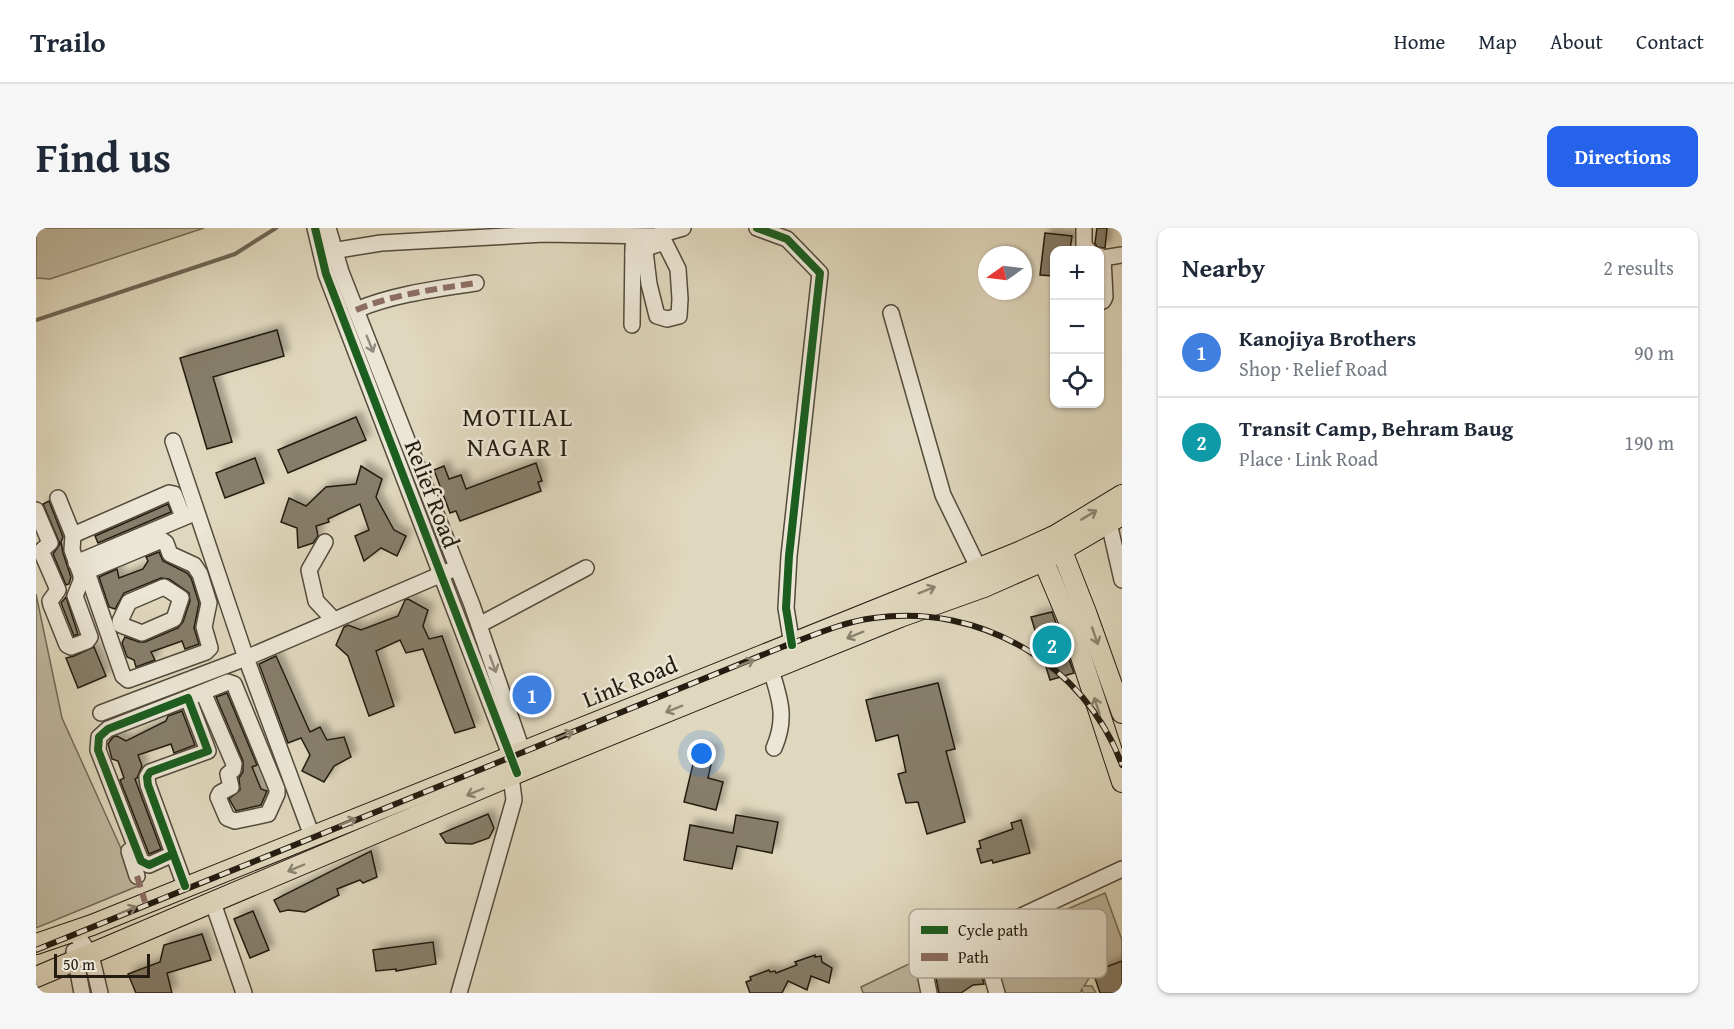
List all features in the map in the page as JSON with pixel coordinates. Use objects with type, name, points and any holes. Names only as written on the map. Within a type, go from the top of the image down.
[{"type":"main road","points":[[1031,562],[1122,495]]},
{"type":"main road","points":[[1059,543],[1110,523]]},
{"type":"main road","points":[[1074,581],[1080,558],[1110,523]]},
{"type":"main road","points":[[1059,543],[1122,713]]},
{"type":"main road","name":"Link Road","points":[[37,977],[213,903],[518,765],[792,645],[979,569],[1031,562]]},
{"type":"main road","name":"Link Road","points":[[37,941],[92,925],[312,836],[518,765],[771,670],[1031,562]]},
{"type":"main road","points":[[1031,562],[1055,588],[1071,626],[1122,782]]},
{"type":"main road","points":[[1031,562],[1055,588]]},
{"type":"street","points":[[324,238],[381,243],[544,234],[633,237],[683,228]]},
{"type":"street","points":[[757,228],[787,239],[820,273],[789,556],[786,608],[792,645]]},
{"type":"street","points":[[1084,228],[1085,246]]},
{"type":"street","points":[[632,325],[639,253],[633,237]]},
{"type":"street","name":"Relief Road","points":[[324,238],[356,310],[479,625],[518,765]]},
{"type":"street","name":"Relief Road","points":[[324,238],[326,274],[518,765]]},
{"type":"street","points":[[1104,257],[1122,255]]},
{"type":"street","points":[[356,310],[391,298],[476,284]]},
{"type":"street","points":[[891,313],[943,495],[979,569]]},
{"type":"street","points":[[173,441],[190,514]]},
{"type":"street","points":[[73,535],[169,493],[174,494],[190,514],[209,549],[246,658],[312,836]]},
{"type":"street","points":[[36,510],[50,543],[41,549],[58,590],[52,598],[51,605],[67,645],[71,647],[87,641],[90,635],[76,599],[81,575],[72,546],[73,535],[58,498]]},
{"type":"street","points":[[76,563],[190,514]]},
{"type":"street","points":[[1110,523],[1122,580]]},
{"type":"street","points":[[162,540],[166,543],[170,554],[194,565],[200,574],[209,603],[207,614],[204,627],[210,645],[209,650],[131,681],[123,676],[113,626],[88,578],[90,570],[162,540]]},
{"type":"street","points":[[325,542],[309,570],[316,601],[334,620]]},
{"type":"street","points":[[180,559],[209,549]]},
{"type":"street","points":[[101,713],[246,658],[458,568]]},
{"type":"street","points":[[479,625],[586,568]]},
{"type":"street","points":[[52,598],[78,587]]},
{"type":"street","points":[[207,614],[228,606]]},
{"type":"street","points":[[771,670],[782,706],[782,722],[774,748]]},
{"type":"street","points":[[173,854],[148,865],[141,861],[98,750],[99,737],[108,729],[228,682],[234,684],[277,789],[278,794],[268,814],[235,821],[227,818],[218,797],[220,793],[231,787],[228,774],[234,768],[204,692]]},
{"type":"street","points":[[188,698],[208,751]]},
{"type":"street","points":[[185,886],[147,777],[150,772],[225,744]]},
{"type":"street","points":[[459,993],[514,800],[518,765]]},
{"type":"street","points":[[121,825],[137,876]]},
{"type":"street","points":[[1035,909],[1122,868]]},
{"type":"street","points":[[213,903],[244,993]]},
{"type":"street","points":[[73,930],[83,958],[100,993]]},
{"type":"street","points":[[82,993],[83,958]]},
{"type":"street","points":[[926,978],[929,993]]},
{"type":"street","points":[[993,978],[997,993]]},
{"type":"shaded area","points":[[36,228],[204,228],[50,279],[36,278]]},
{"type":"shaded area","points":[[36,594],[62,718],[138,886],[36,928]]},
{"type":"shaded area","points":[[1105,893],[1122,940],[1122,961],[1107,967],[1107,909],[1067,909]]},
{"type":"shaded area","points":[[909,964],[909,978],[922,978],[926,993],[863,993],[861,987]]},
{"type":"shaded area","points":[[996,978],[1089,978],[1084,986],[1092,986],[1096,993],[1083,993],[1082,989],[1080,993],[1001,993]]},
{"type":"building","points":[[1097,228],[1107,228],[1105,248],[1096,246]]},
{"type":"building","points":[[1045,233],[1072,236],[1071,246],[1050,246],[1050,276],[1040,275]]},
{"type":"building","points":[[277,330],[284,356],[213,377],[232,442],[207,449],[180,358]]},
{"type":"building","points":[[356,417],[366,440],[288,473],[278,450]]},
{"type":"building","points":[[255,458],[264,483],[225,498],[216,473]]},
{"type":"building","points":[[536,463],[542,481],[538,482],[541,491],[460,521],[456,511],[450,513],[434,470],[444,466],[449,479],[461,475],[466,489]]},
{"type":"building","points":[[361,466],[382,479],[376,497],[394,530],[406,536],[397,556],[381,548],[364,561],[355,536],[369,530],[360,504],[328,519],[329,522],[316,526],[318,536],[313,543],[298,548],[297,528],[281,522],[289,498],[306,506],[326,487],[356,484]]},
{"type":"building","points":[[49,501],[63,537],[61,542],[63,553],[71,577],[69,584],[66,585],[53,554],[60,544],[43,504]]},
{"type":"building","points":[[168,504],[171,512],[98,543],[95,536]]},
{"type":"building","points":[[159,552],[163,561],[187,573],[191,578],[199,603],[194,628],[199,644],[185,649],[182,641],[151,652],[155,660],[136,667],[134,660],[127,657],[122,643],[125,637],[145,642],[178,628],[183,622],[190,601],[189,593],[169,579],[161,578],[124,593],[115,609],[109,607],[99,577],[117,569],[119,578],[143,569],[148,561],[146,557]]},
{"type":"building","points":[[66,597],[78,634],[74,636],[61,603]]},
{"type":"building","points":[[408,599],[428,610],[423,626],[429,639],[442,636],[475,727],[455,733],[423,649],[406,653],[400,640],[376,651],[394,706],[369,716],[348,656],[336,645],[344,627],[348,625],[361,630],[398,616],[405,600]]},
{"type":"building","points":[[1052,612],[1074,673],[1050,680],[1031,617]]},
{"type":"building","points":[[94,647],[106,676],[78,688],[66,658]]},
{"type":"building","points":[[276,656],[310,732],[320,727],[327,740],[344,737],[351,757],[334,766],[324,782],[302,771],[310,755],[301,738],[288,743],[259,664]]},
{"type":"building","points":[[938,683],[955,749],[946,751],[965,822],[927,834],[918,802],[906,803],[898,774],[906,772],[898,735],[876,741],[866,700]]},
{"type":"building","points":[[227,693],[257,765],[252,767],[261,789],[267,791],[261,805],[236,811],[229,799],[240,790],[239,778],[243,772],[243,761],[216,697]]},
{"type":"building","points":[[182,711],[195,745],[174,753],[171,744],[138,755],[142,766],[135,779],[161,849],[149,854],[120,780],[124,778],[118,761],[112,759],[108,744],[113,737],[117,736],[126,741],[166,721],[168,716]]},
{"type":"building","points":[[697,747],[714,751],[708,778],[723,782],[716,810],[684,802]]},
{"type":"building","points":[[488,814],[494,828],[489,838],[472,844],[446,843],[440,834]]},
{"type":"building","points":[[736,815],[778,822],[772,853],[737,846],[732,869],[684,860],[690,825],[733,833]]},
{"type":"building","points":[[1021,820],[1030,853],[993,863],[992,860],[981,863],[977,849],[981,848],[979,841],[1013,829],[1011,823]]},
{"type":"building","points":[[371,851],[377,877],[363,883],[360,880],[337,889],[339,895],[305,912],[288,910],[280,912],[274,900]]},
{"type":"building","points":[[253,911],[269,950],[250,958],[234,919]]},
{"type":"building","points":[[202,934],[211,960],[167,973],[172,993],[136,993],[128,974],[160,962],[164,945]]},
{"type":"building","points":[[433,942],[436,964],[396,971],[396,969],[376,971],[373,950]]},
{"type":"building","points":[[815,955],[815,957],[821,956],[822,962],[832,968],[829,983],[811,976],[807,990],[788,981],[782,993],[750,993],[746,982],[751,980],[750,977],[769,970],[776,973],[797,965],[795,962]]},
{"type":"building","points":[[1122,961],[1122,993],[1100,993],[1095,978],[1107,978],[1107,967]]},
{"type":"building","points":[[936,978],[982,978],[984,984],[973,985],[961,993],[939,993]]},
{"type":"waterway","points":[[36,320],[235,254],[276,228]]},
{"type":"railway","points":[[36,950],[782,647],[862,620],[914,616],[952,620],[989,631],[1024,648],[1055,670],[1083,697],[1105,729],[1122,765]]},
{"type":"marked path","points":[[356,310],[400,296],[476,283]]},
{"type":"marked path","points":[[137,876],[145,902]]},
{"type":"cycle path","points":[[315,228],[326,274],[517,773]]},
{"type":"cycle path","points":[[757,228],[787,239],[820,273],[789,556],[786,608],[792,645]]},
{"type":"cycle path","points":[[173,854],[149,865],[141,861],[98,750],[99,737],[108,729],[188,698],[208,751],[150,772],[147,777],[185,886]]},
{"type":"place","name":"Transit Camp, Behram Baug","points":[[1052,645]]},
{"type":"place","name":"Kanojiya Brothers","points":[[532,695]]},
{"type":"district","name":"MOTILAL NAGAR I","points":[[518,432]]}]
